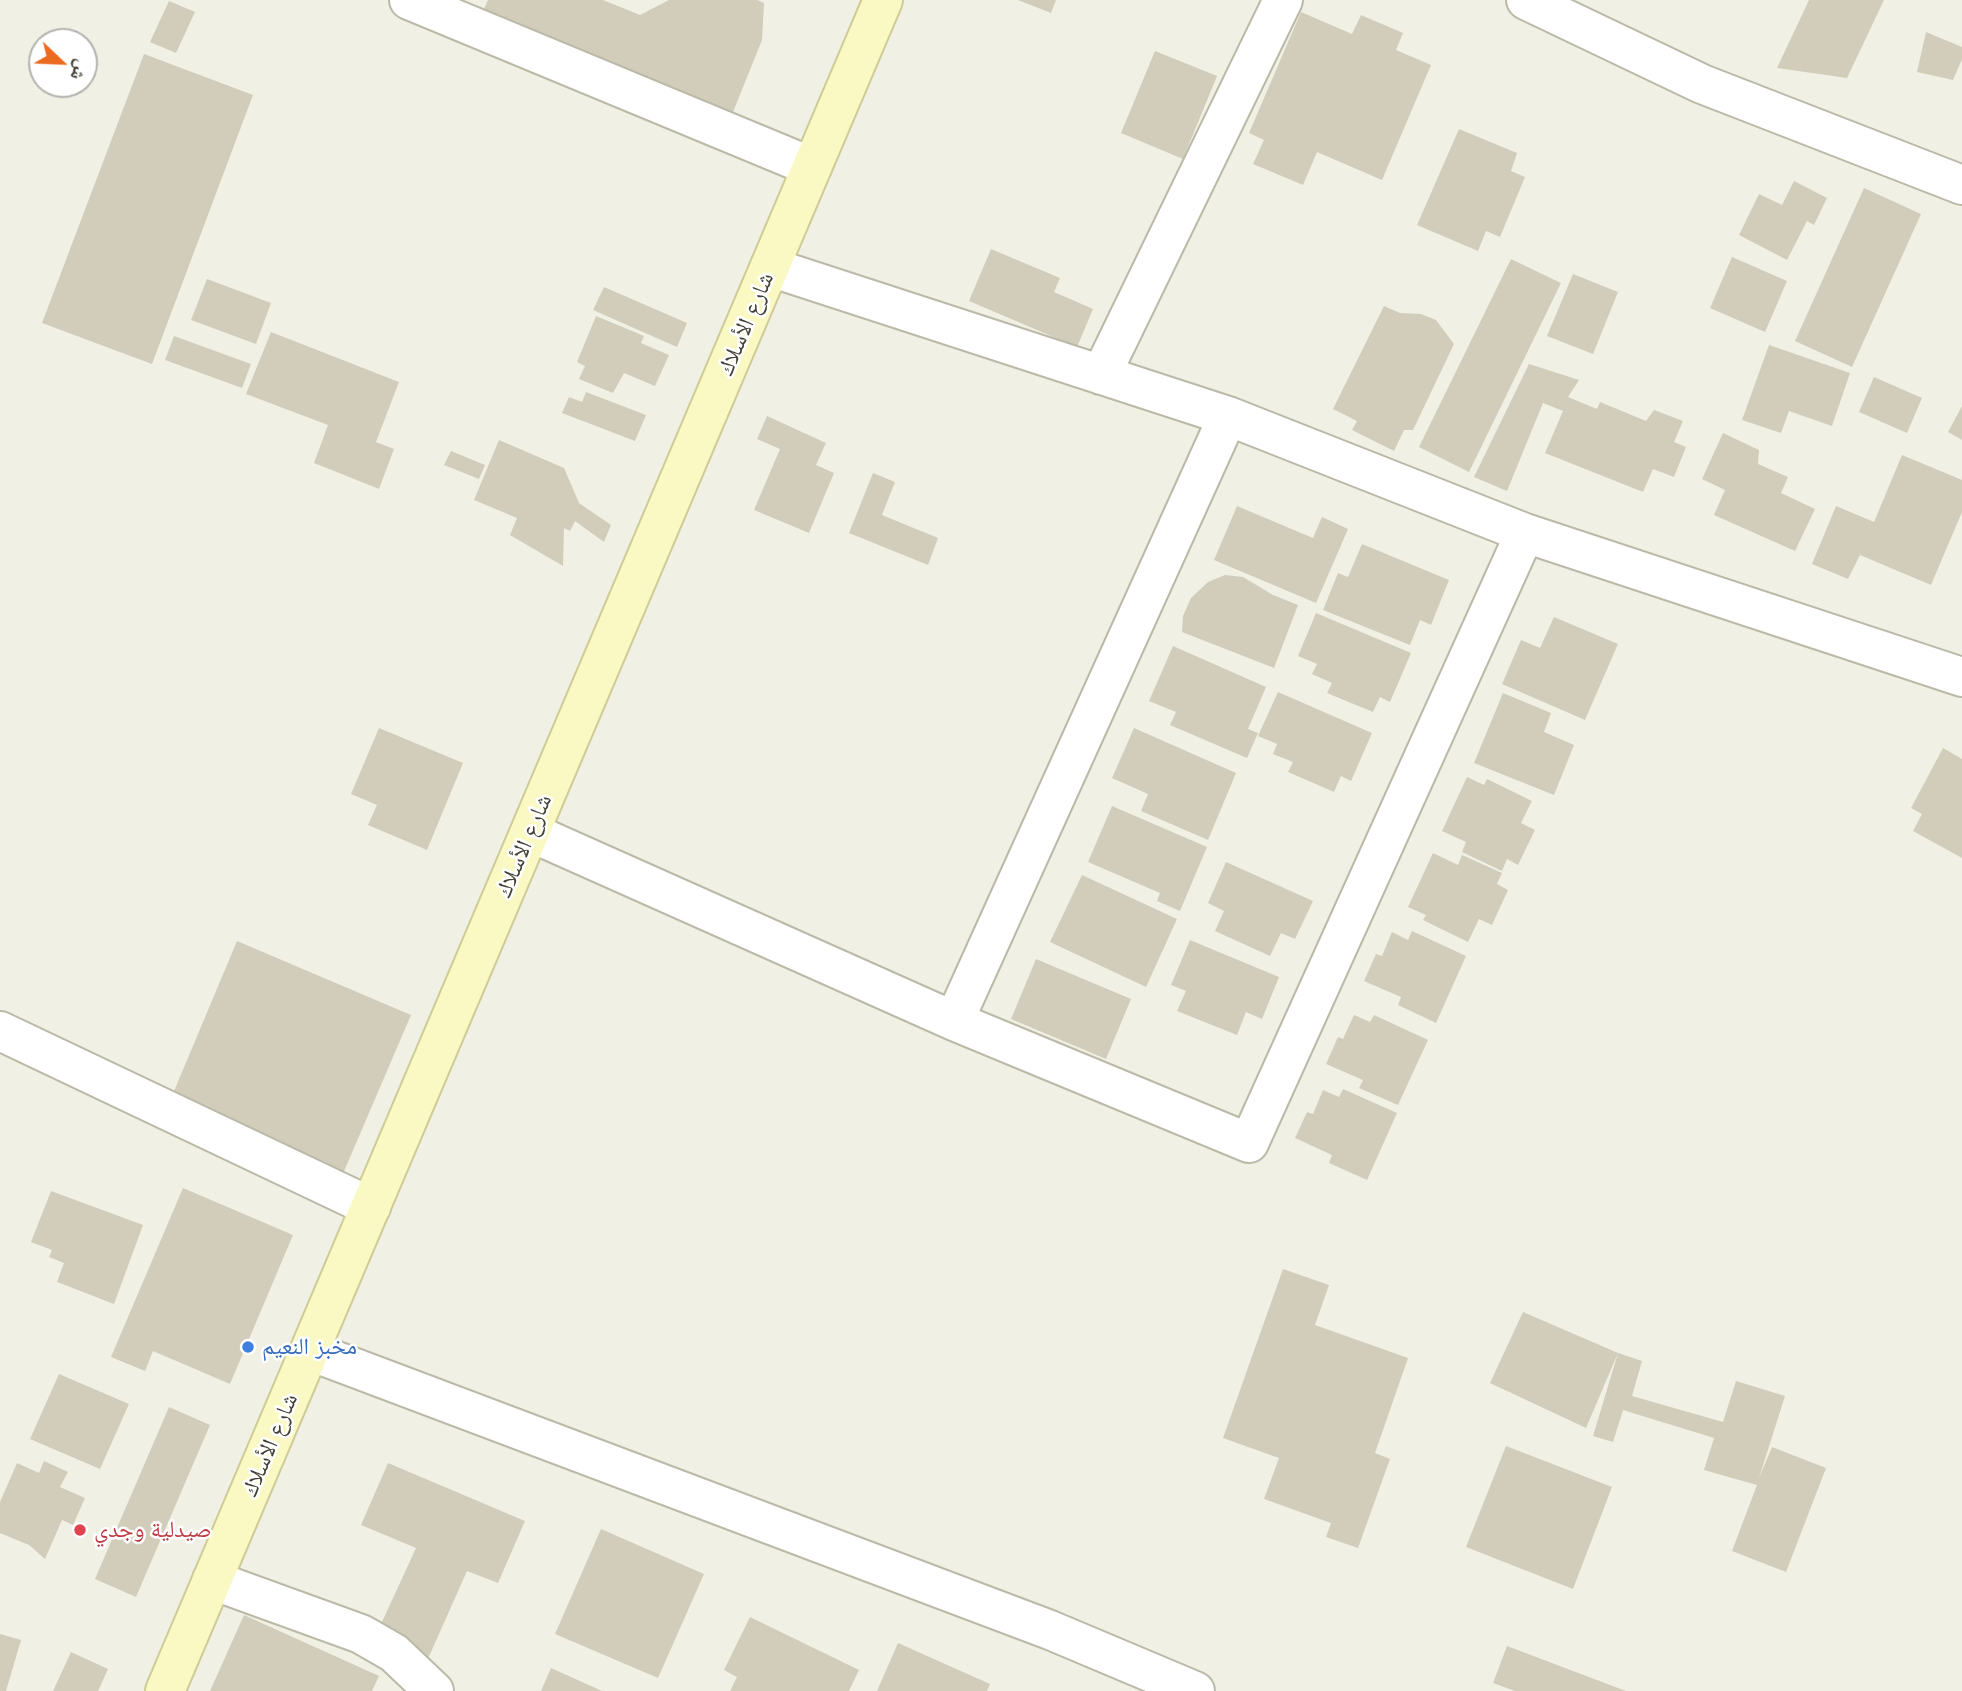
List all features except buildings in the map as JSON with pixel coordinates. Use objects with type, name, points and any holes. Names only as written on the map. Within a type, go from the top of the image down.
[{"type":"street","points":[[409,0],[812,167]]},
{"type":"street","name":"شارع الأسلاك","points":[[165,1691],[883,0]]},
{"type":"street","points":[[1101,375],[1283,0]]},
{"type":"street","points":[[1526,0],[1702,84],[1962,185]]},
{"type":"street","points":[[770,267],[1228,416],[1525,533],[1962,677]]},
{"type":"street","points":[[954,1021],[1228,416]]},
{"type":"street","points":[[530,832],[954,1021],[1249,1143],[1525,533]]},
{"type":"street","points":[[0,1031],[371,1207]]},
{"type":"street","points":[[310,1350],[1050,1630],[1195,1691]]},
{"type":"street","points":[[212,1580],[361,1634],[394,1653],[434,1691]]},
{"type":"place","name":"مخبز النعيم","points":[[248,1347]]},
{"type":"place","name":"صيدلية وجدي","points":[[80,1530]]}]
